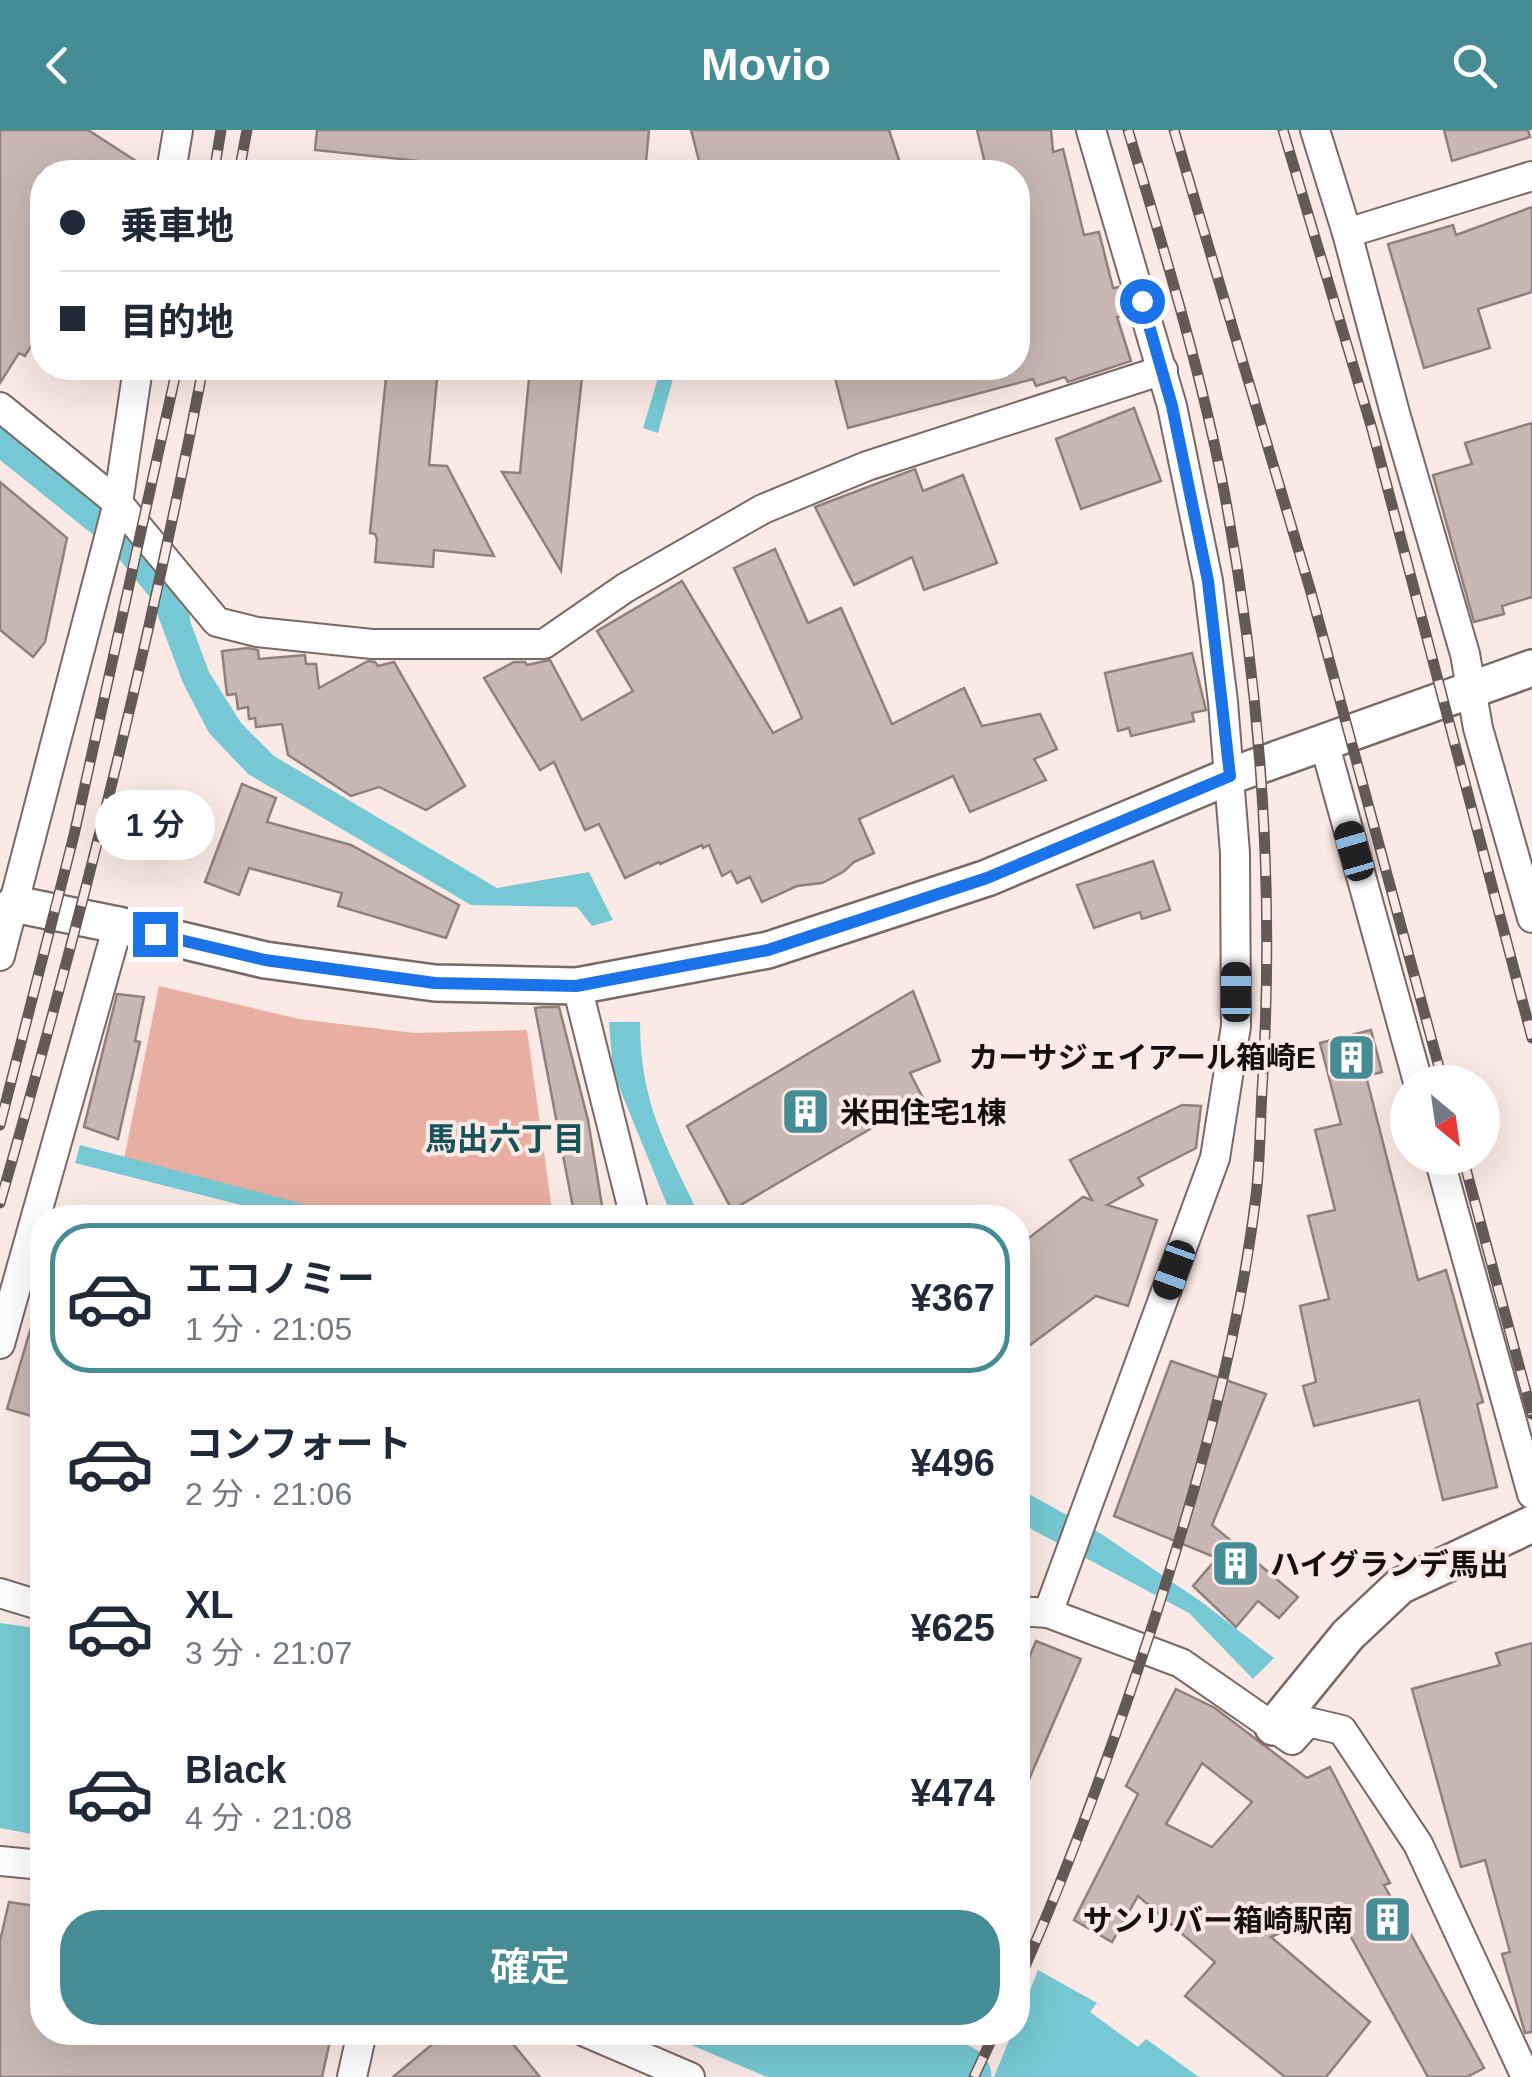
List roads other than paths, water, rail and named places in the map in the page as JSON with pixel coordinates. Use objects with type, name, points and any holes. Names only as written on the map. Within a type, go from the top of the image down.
[{"type":"street","points":[[173,160],[178,130]]},
{"type":"street","points":[[1048,1613],[1215,1158],[1236,1026],[1235,853],[1208,581],[1163,370],[1091,130]]},
{"type":"street","points":[[1315,130],[1465,654],[1478,728],[1532,918]]},
{"type":"street","points":[[1347,232],[1532,176]]},
{"type":"street","points":[[0,408],[118,503],[216,622],[258,632],[372,644],[544,644],[626,588],[763,509],[885,460],[1163,370]]},
{"type":"street","points":[[0,956],[7,902],[118,503],[136,380]]},
{"type":"street","points":[[7,902],[265,960],[435,983],[576,986],[768,950],[987,878],[1230,776],[1532,668]]},
{"type":"street","points":[[1324,742],[1413,1065]]},
{"type":"street","points":[[39,1205],[118,925]]},
{"type":"street","points":[[576,986],[632,1205]]},
{"type":"street","points":[[1444,1175],[1532,1494]]},
{"type":"street","points":[[0,1344],[30,1237]]},
{"type":"street","points":[[1273,1727],[1348,1635],[1400,1586],[1532,1524]]},
{"type":"street","points":[[0,1593],[30,1602]]},
{"type":"street","points":[[1030,1612],[1048,1613],[1181,1663],[1292,1740],[1308,1722],[1342,1730],[1418,1844],[1526,2077]]},
{"type":"street","points":[[0,1862],[30,1864]]},
{"type":"street","points":[[352,2077],[359,2045]]},
{"type":"street","points":[[615,2045],[690,2077]]},
{"type":"water","points":[[657,380],[673,380],[658,433],[643,428]]},
{"type":"water","points":[[0,426],[82,488],[189,594],[190,621],[209,672],[241,723],[274,756],[497,888],[589,872],[613,920],[592,926],[577,907],[471,905],[248,774],[209,733],[183,683],[152,600],[112,550],[0,460]]},
{"type":"water","points":[[609,1022],[640,1022],[650,1101],[694,1205],[667,1205],[613,1072]]},
{"type":"water","points":[[80,1145],[307,1205],[241,1205],[75,1163]]},
{"type":"water","points":[[1030,1495],[1103,1535],[1203,1603],[1274,1658],[1253,1679],[1189,1613],[1030,1528]]},
{"type":"water","points":[[0,1623],[30,1627],[30,1834],[0,1828]]},
{"type":"water","points":[[1038,1970],[1097,2003],[1090,2012],[1138,2047],[1146,2039],[1199,2077],[994,2077],[1007,2045],[1030,2045],[1030,1990]]},
{"type":"water","points":[[691,2045],[965,2045],[951,2077],[767,2077]]},
{"type":"waterway","points":[[892,2045],[959,2077]]},
{"type":"railway","points":[[216,160],[221,130]]},
{"type":"railway","points":[[241,160],[247,130]]},
{"type":"railway","points":[[1030,1954],[1105,1765],[1183,1526],[1227,1362],[1248,1252],[1259,1157],[1267,940],[1262,790],[1247,640],[1224,491],[1204,400],[1128,130]]},
{"type":"railway","points":[[1174,130],[1310,589],[1438,1065]]},
{"type":"railway","points":[[1283,130],[1372,429],[1532,1038]]},
{"type":"railway","points":[[0,1125],[74,835],[174,380]]},
{"type":"railway","points":[[0,1203],[111,788],[201,380]]},
{"type":"railway","points":[[1468,1175],[1532,1414]]},
{"type":"railway","points":[[974,2077],[989,2045]]},
{"type":"place","name":"カーサジェイアール箱崎E","points":[[1351,1057]]},
{"type":"place","name":"米田住宅1棟","points":[[805,1112]]},
{"type":"place","name":"ハイグランデ馬出","points":[[1235,1564]]},
{"type":"place","name":"サンリバー箱崎駅南","points":[[1388,1920]]},
{"type":"district","name":"馬出六丁目","points":[[505,1139]]}]
